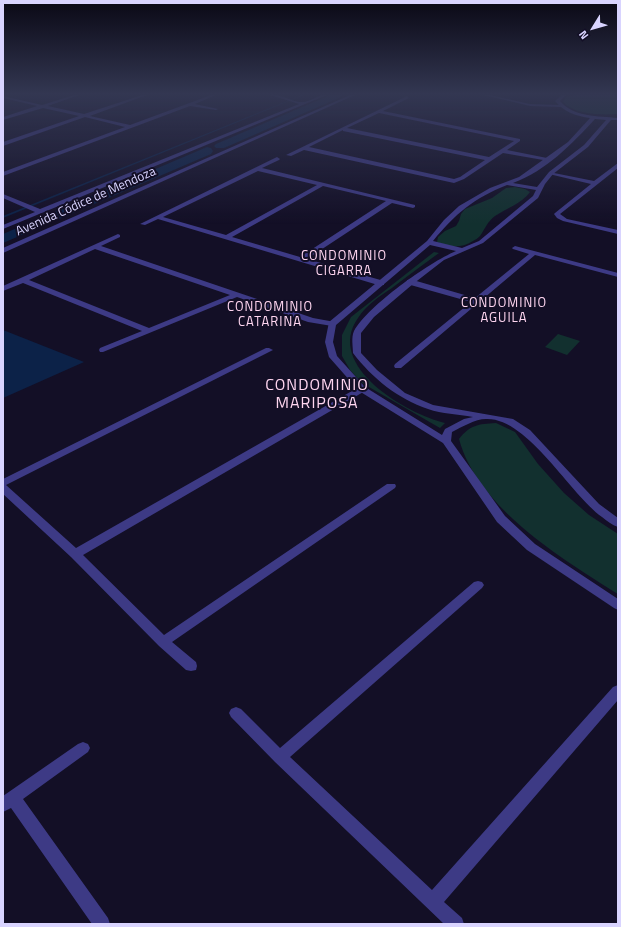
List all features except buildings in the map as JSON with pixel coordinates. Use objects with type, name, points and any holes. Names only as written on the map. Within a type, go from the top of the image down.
[{"type":"street","points":[[3,144],[20,138]]},
{"type":"street","points":[[3,174],[96,138]]},
{"type":"street","points":[[3,227],[220,138]]},
{"type":"street","name":"Avenida Códice de Mendoza","points":[[3,251],[255,138]]},
{"type":"street","points":[[289,155],[324,138]]},
{"type":"street","points":[[388,138],[490,159]]},
{"type":"street","points":[[304,148],[454,181],[462,178],[517,139],[513,138]]},
{"type":"street","points":[[574,138],[549,159],[521,178],[503,184],[462,207],[446,221],[430,242],[332,324],[329,342],[333,357],[362,389],[446,441],[501,519],[531,547],[618,605]]},
{"type":"street","points":[[593,138],[586,146],[551,173],[542,183],[536,197],[505,221],[482,242],[442,259],[410,282],[371,315],[357,334],[357,353],[374,372],[402,395],[431,407],[510,421],[527,432],[595,507],[618,523]]},
{"type":"street","points":[[199,147],[229,150]]},
{"type":"street","points":[[502,151],[549,159]]},
{"type":"street","points":[[143,224],[277,159]]},
{"type":"street","points":[[618,165],[557,214],[557,216],[565,220],[618,232]]},
{"type":"street","points":[[258,169],[413,206]]},
{"type":"street","points":[[551,173],[595,183]]},
{"type":"street","points":[[503,184],[523,185],[539,189]]},
{"type":"street","points":[[227,237],[321,185]]},
{"type":"street","points":[[3,196],[41,212]]},
{"type":"street","points":[[302,259],[391,201]]},
{"type":"street","points":[[158,217],[381,283]]},
{"type":"street","points":[[3,289],[118,236]]},
{"type":"street","points":[[430,242],[441,246],[465,250]]},
{"type":"street","points":[[96,247],[311,320],[332,324]]},
{"type":"street","points":[[516,248],[618,275]]},
{"type":"street","points":[[398,366],[534,253]]},
{"type":"street","points":[[23,280],[149,331]]},
{"type":"street","points":[[410,282],[476,301]]},
{"type":"street","points":[[103,350],[236,295]]},
{"type":"street","points":[[3,483],[269,350]]},
{"type":"street","points":[[75,554],[362,389]]},
{"type":"street","points":[[446,441],[448,431],[458,425],[488,416]]},
{"type":"street","points":[[163,642],[390,486]]},
{"type":"street","points":[[3,488],[75,554],[163,642],[192,666]]},
{"type":"street","points":[[280,757],[478,585]]},
{"type":"street","points":[[434,902],[618,691]]},
{"type":"street","points":[[236,713],[280,757],[456,924]]},
{"type":"street","points":[[83,748],[8,802],[102,924]]},
{"type":"green space","points":[[515,187],[525,189],[530,192],[518,203],[492,218],[480,236],[476,239],[468,244],[459,246],[451,246],[437,242],[438,237],[445,231],[456,226],[465,209],[492,198],[506,188]]},
{"type":"green space","points":[[434,252],[439,253],[365,309],[358,318],[350,336],[352,353],[361,370],[374,385],[411,410],[445,423],[440,428],[362,383],[350,370],[342,356],[342,335],[351,317]]},
{"type":"green space","points":[[558,334],[580,341],[567,355],[545,347]]},
{"type":"green space","points":[[496,423],[515,432],[538,464],[564,493],[589,515],[618,534],[618,594],[572,565],[524,529],[502,509],[484,487],[469,464],[459,439],[463,434],[475,426]]},
{"type":"water","points":[[3,330],[84,362],[3,398]]},
{"type":"waterway","points":[[3,217],[197,138]]},
{"type":"waterway","points":[[220,146],[238,138]]},
{"type":"waterway","points":[[3,239],[207,151]]},
{"type":"district","name":"CONDOMINIO CIGARRA","points":[[344,264]]},
{"type":"district","name":"CONDOMINIO AGUILA","points":[[504,312]]},
{"type":"district","name":"CONDOMINIO CATARINA","points":[[270,316]]},
{"type":"district","name":"CONDOMINIO MARIPOSA","points":[[317,395]]}]
